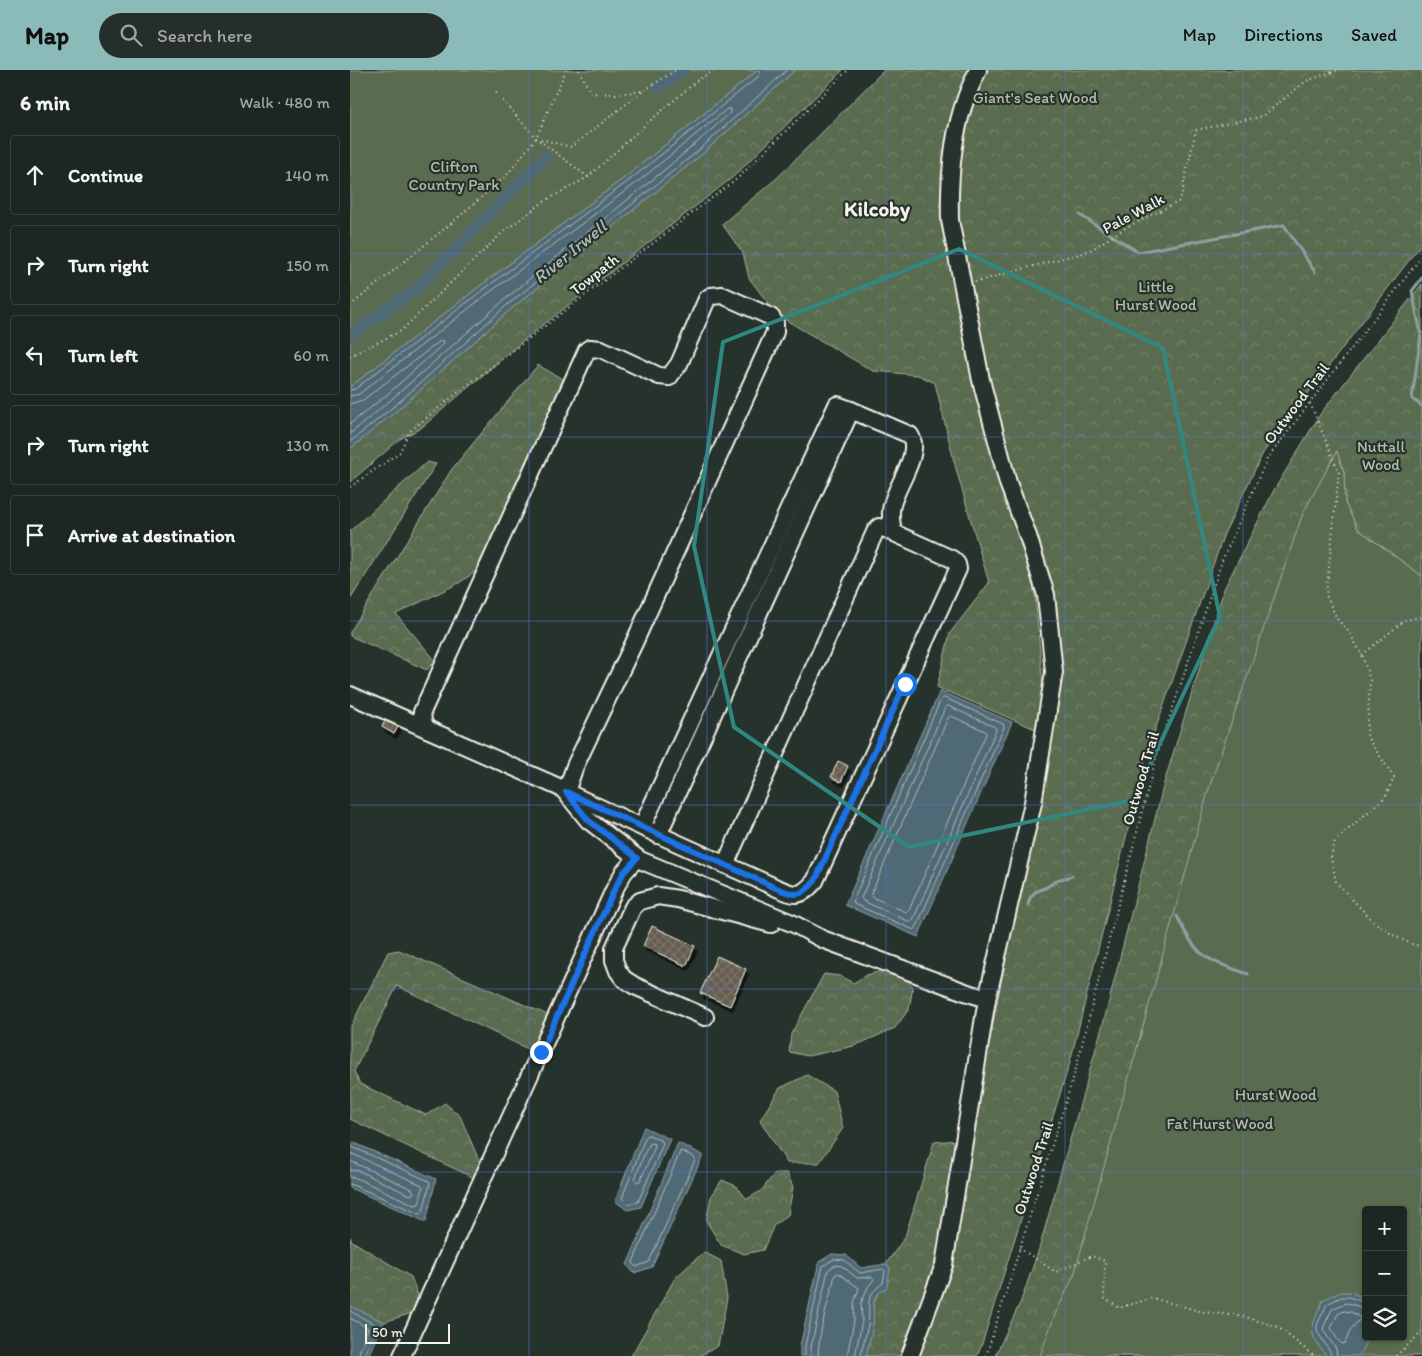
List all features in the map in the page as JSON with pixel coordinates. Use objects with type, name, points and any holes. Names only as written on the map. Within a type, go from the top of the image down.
[{"type":"lane","points":[[910,1356],[944,1265],[987,999],[1033,803],[1054,672],[1046,595],[1028,536],[1008,484],[981,380],[950,220],[949,194],[956,140],[965,99],[978,70]]},
{"type":"lane","points":[[427,729],[423,722],[422,712],[587,350],[590,348],[601,349],[659,376],[669,377],[679,364],[711,296],[722,295],[771,317],[775,323],[775,332],[634,643],[575,766],[566,792]]},
{"type":"lane","points":[[642,827],[837,405],[910,435],[914,440],[912,455],[892,504],[890,515],[893,533]]},
{"type":"lane","points":[[658,835],[851,410]]},
{"type":"lane","points":[[566,792],[658,835],[724,865],[792,895],[798,895],[803,892],[815,881],[958,569],[957,564],[952,558],[879,527],[875,532],[724,865]]},
{"type":"lane","points":[[350,695],[563,789],[588,820],[637,858],[794,924],[822,939]]},
{"type":"lane","points":[[402,1356],[614,890],[624,872],[637,858]]},
{"type":"lane","points":[[705,1017],[635,986],[624,979],[618,971],[614,960],[614,948],[633,907],[640,901],[658,896],[678,899],[822,939],[987,999]]},
{"type":"path","points":[[350,306],[507,175],[536,138],[566,70]]},
{"type":"path","points":[[579,70],[591,93],[617,94],[643,91]]},
{"type":"path","points":[[536,138],[571,147],[643,91],[676,70]]},
{"type":"path","points":[[350,356],[401,331],[503,232],[545,201],[588,177],[699,79],[715,70]]},
{"type":"path","name":"Towpath","points":[[350,487],[400,452],[409,432],[451,398],[738,178],[848,70]]},
{"type":"path","name":"Pale Walk","points":[[963,285],[1089,251],[1128,227],[1180,201],[1196,130],[1263,116],[1306,81],[1338,70]]},
{"type":"path","points":[[496,93],[536,138],[588,177]]},
{"type":"path","name":"Outwood Trail","points":[[986,1356],[1075,1072],[1156,758],[1222,561],[1267,460],[1422,256]]},
{"type":"path","points":[[1310,403],[1339,472],[1326,595],[1337,618],[1349,632],[1362,655],[1370,680],[1367,737],[1394,777],[1386,796],[1335,841],[1331,857],[1336,882],[1374,922],[1405,941],[1422,946]]},
{"type":"path","points":[[1362,655],[1405,620],[1422,617]]},
{"type":"path","points":[[1019,1248],[1056,1272],[1092,1256],[1105,1261],[1104,1298],[1119,1308],[1152,1298],[1203,1312],[1242,1316],[1278,1327],[1314,1356]]},
{"type":"path","points":[[1396,1356],[1422,1332]]},
{"type":"highlighted area","points":[[959,249],[1163,348],[1220,617],[1133,800],[909,847],[734,727],[694,546],[723,342]]},
{"type":"green space","name":"Clifton Country Park","points":[[350,70],[758,70],[628,175],[350,387]]},
{"type":"green space","points":[[795,70],[843,70],[733,177],[525,339],[421,428],[400,439],[350,482],[350,449],[401,407],[510,310],[701,155]]},
{"type":"green space","points":[[884,70],[971,70],[944,222],[972,379],[1000,486],[1019,534],[1035,594],[1043,687],[1035,729],[937,687],[950,633],[989,583],[956,469],[935,383],[918,375],[873,371],[777,315],[749,278],[743,253],[722,224],[777,178]]},
{"type":"green space","name":"Little Hurst Wood","points":[[984,70],[1422,70],[1422,243],[1263,453],[1224,534],[1147,753],[1070,1062],[981,1347],[977,1356],[913,1356],[970,1140],[1061,679],[1057,608],[1019,497],[993,408],[955,221],[955,195],[969,101]]},
{"type":"green space","name":"Hurst Wood","points":[[1422,284],[1422,576],[1358,529],[1345,503],[1344,472],[1336,452],[1422,1064],[1404,1206],[1362,1206],[1362,1213],[1160,1356],[995,1356],[1021,1301],[1039,1249],[1106,1013],[1164,783],[1224,589],[1274,490],[1321,413]]},
{"type":"green space","points":[[538,365],[566,381],[482,567],[459,583],[396,614],[435,660],[427,670],[350,636],[350,632],[452,469]]},
{"type":"green space","name":"Hurst Wood","points":[[1337,451],[1344,472],[1345,503],[1358,529],[1422,576],[1422,1356],[1040,1356],[1054,1317],[1074,1275],[1209,788],[1303,513]]},
{"type":"green space","points":[[427,462],[436,464],[350,600],[350,531]]},
{"type":"green space","points":[[399,950],[550,1016],[534,1052],[397,986],[354,1071],[360,1084],[426,1115],[445,1103],[460,1116],[481,1165],[474,1178],[350,1119],[350,1028],[388,952]]},
{"type":"green space","points":[[884,970],[905,976],[913,987],[909,1009],[895,1028],[854,1046],[808,1056],[789,1052],[791,1034],[824,974],[840,976],[853,983],[867,975]]},
{"type":"green space","points":[[807,1075],[834,1091],[843,1128],[819,1163],[787,1163],[760,1120],[780,1088]]},
{"type":"green space","points":[[959,1140],[936,1267],[902,1356],[866,1356],[873,1322],[872,1306],[890,1268],[886,1264],[905,1237],[934,1142]]},
{"type":"green space","points":[[775,1173],[787,1173],[793,1187],[788,1215],[774,1225],[763,1250],[744,1254],[721,1245],[706,1221],[711,1197],[722,1180],[736,1186],[747,1199],[761,1191]]},
{"type":"green space","points":[[350,1237],[352,1241],[411,1277],[418,1295],[412,1313],[384,1322],[350,1306]]},
{"type":"green space","points":[[704,1252],[721,1261],[727,1298],[718,1346],[699,1356],[631,1356],[675,1278]]},
{"type":"water","name":"River Irwell","points":[[758,70],[795,70],[701,155],[510,310],[401,407],[350,449],[350,387],[628,175]]},
{"type":"water","points":[[940,691],[1012,722],[918,937],[845,905]]},
{"type":"water","points":[[644,1127],[670,1139],[641,1207],[627,1210],[615,1201]]},
{"type":"water","points":[[350,1141],[436,1179],[426,1222],[350,1188]]},
{"type":"water","points":[[678,1143],[703,1155],[652,1267],[634,1273],[627,1265]]},
{"type":"water","points":[[832,1254],[846,1255],[861,1268],[886,1264],[890,1268],[887,1287],[875,1299],[873,1325],[866,1356],[800,1356],[800,1346],[819,1262]]},
{"type":"water","points":[[1341,1292],[1350,1292],[1362,1297],[1362,1341],[1366,1341],[1359,1356],[1327,1356],[1315,1340],[1313,1334],[1314,1323],[1323,1300]]},
{"type":"water","points":[[350,1306],[384,1322],[368,1356],[350,1356]]},
{"type":"building","points":[[386,718],[399,725],[394,734],[382,727]]},
{"type":"building","points":[[838,761],[848,766],[841,782],[831,777]]},
{"type":"building","points":[[652,926],[695,946],[686,966],[643,946]]},
{"type":"building","points":[[717,956],[746,969],[730,1006],[700,993]]},
{"type":"waterway","points":[[659,87],[684,70]]},
{"type":"waterway","points":[[350,335],[414,291],[546,156]]},
{"type":"waterway","points":[[1080,215],[1138,252],[1284,225],[1315,272]]},
{"type":"waterway","points":[[1422,278],[1412,291],[1421,334],[1412,399],[1422,406]]},
{"type":"waterway","points":[[1028,905],[1030,898],[1035,892],[1057,880],[1072,876]]},
{"type":"waterway","points":[[1177,916],[1191,941],[1204,956],[1222,965],[1248,974]]},
{"type":"district","name":"Kilcoby","points":[[877,209]]},
{"type":"route","points":[[541,1052],[614,890],[624,872],[637,858],[588,820],[566,792],[776,888],[792,895],[798,895],[815,881],[905,684]]},
{"type":"park label","name":"Giant's Seat Wood","points":[[1035,97]]},
{"type":"park label","name":"Nuttall Wood","points":[[1381,455]]},
{"type":"park label","name":"Fat Hurst Wood","points":[[1220,1123]]}]
